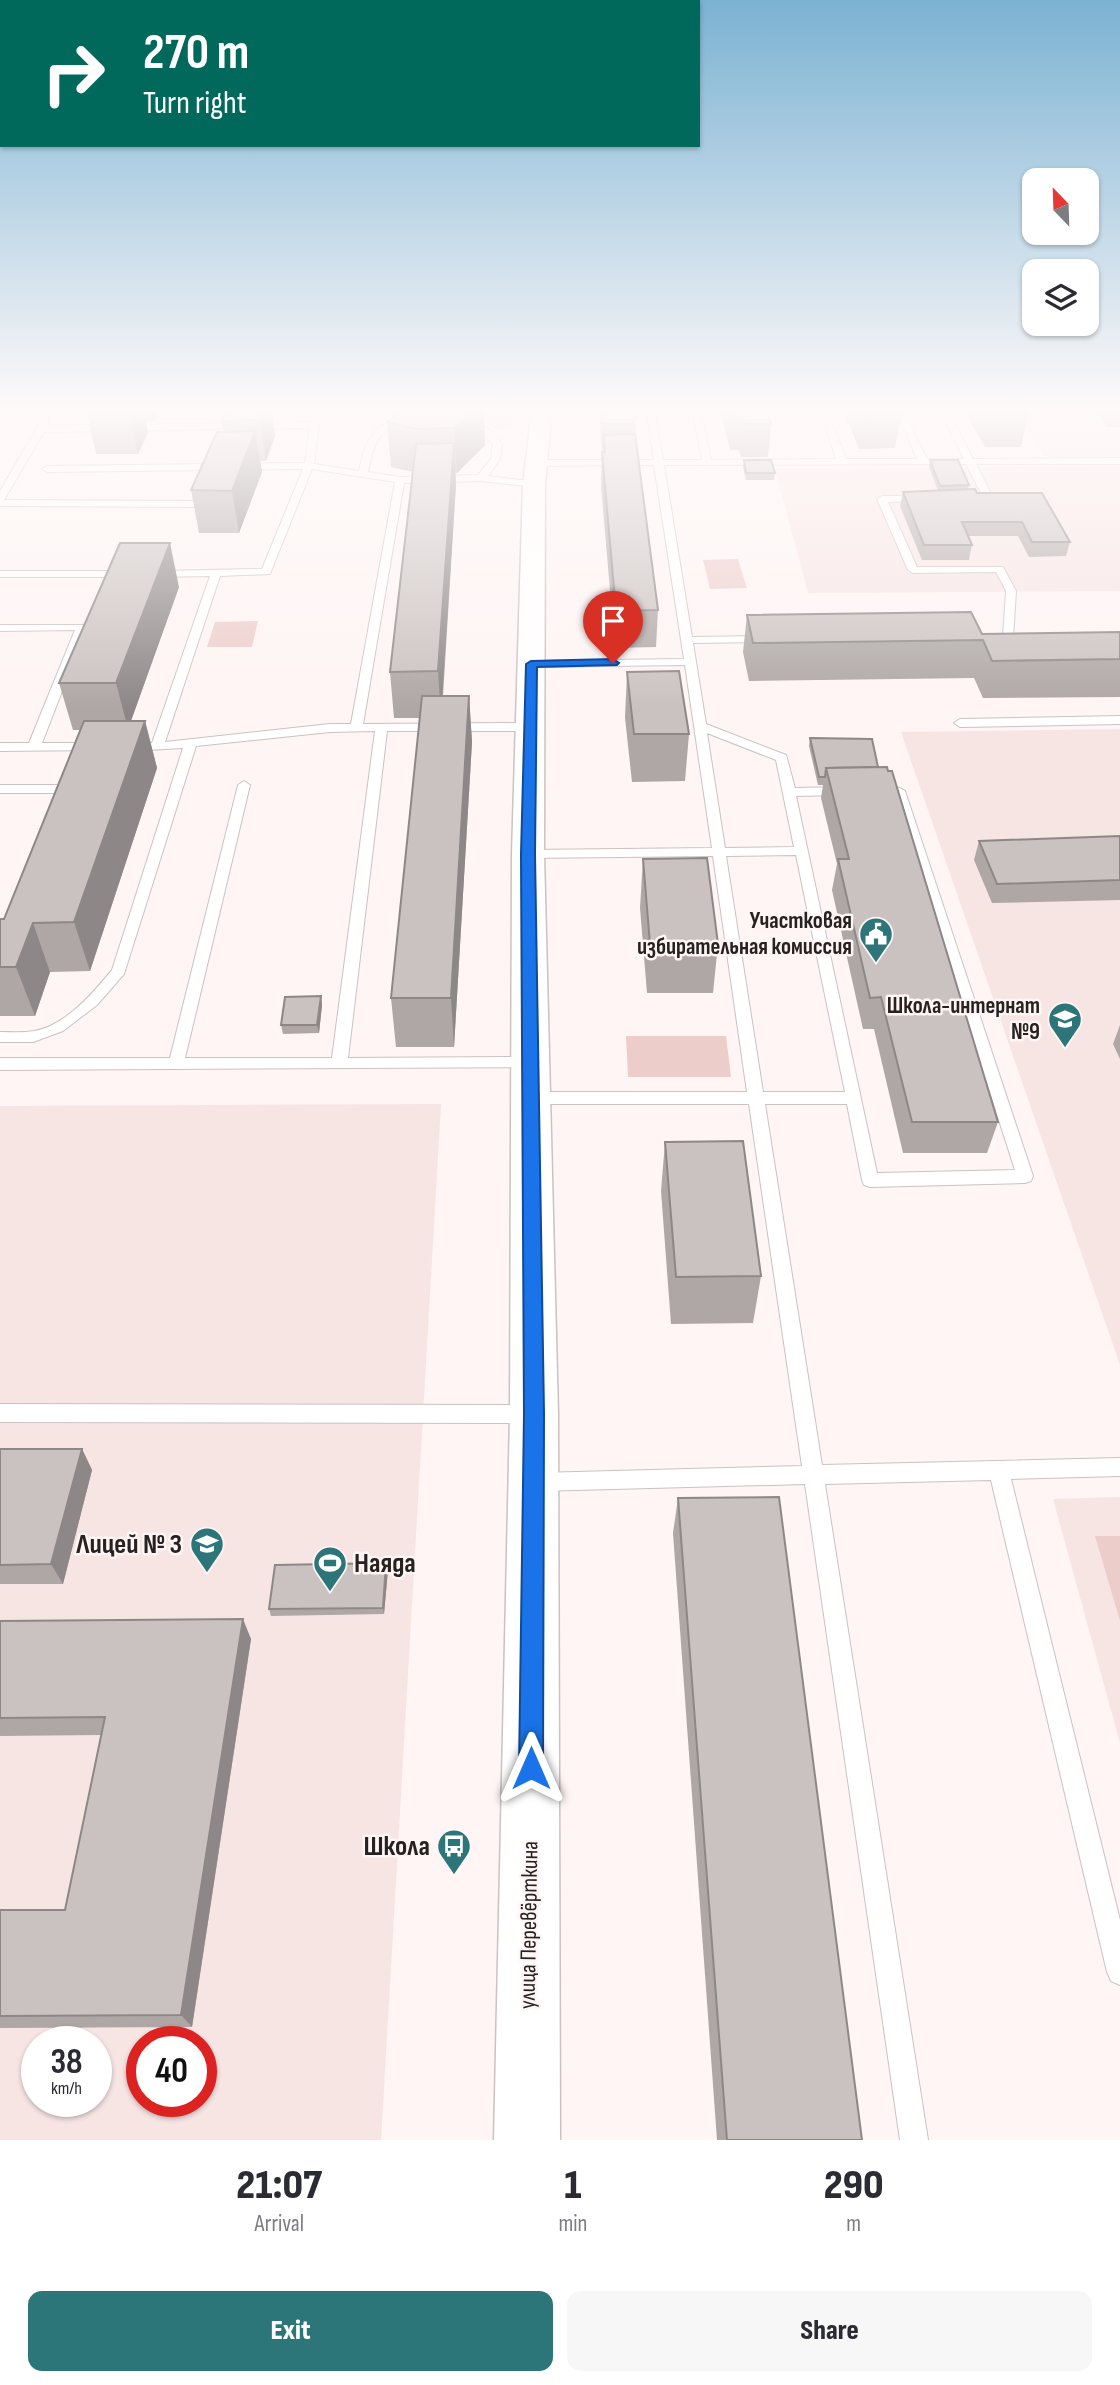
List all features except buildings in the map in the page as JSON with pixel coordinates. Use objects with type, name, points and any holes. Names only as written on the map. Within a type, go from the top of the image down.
[{"type":"street","name":"улица Перевёрткина","points":[[527,2140],[534,1414],[528,1063],[528,854],[534,509]]},
{"type":"lane","points":[[148,574],[267,572],[292,509]]},
{"type":"lane","points":[[357,727],[395,509]]},
{"type":"lane","points":[[666,509],[915,2140]]},
{"type":"lane","points":[[886,509],[913,570],[999,569],[1011,591],[1009,636],[1016,652]]},
{"type":"lane","points":[[156,747],[216,573]]},
{"type":"lane","points":[[0,574],[135,574]]},
{"type":"lane","points":[[0,628],[82,627],[34,747]]},
{"type":"lane","points":[[995,636],[1009,636]]},
{"type":"lane","points":[[687,640],[771,639]]},
{"type":"lane","points":[[531,664],[690,662]]},
{"type":"lane","points":[[960,723],[1120,720]]},
{"type":"lane","points":[[700,726],[782,758],[788,792],[870,1180],[1025,1176],[900,791],[788,792]]},
{"type":"lane","points":[[339,1064],[382,727]]},
{"type":"lane","points":[[116,747],[156,747],[330,728],[529,727]]},
{"type":"lane","points":[[0,1037],[34,1037],[63,1023],[96,1001],[119,971],[191,743]]},
{"type":"lane","points":[[0,747],[102,747]]},
{"type":"lane","points":[[176,1064],[244,785]]},
{"type":"lane","points":[[0,789],[64,789],[53,815]]},
{"type":"lane","points":[[528,854],[801,851]]},
{"type":"lane","points":[[0,1064],[528,1063]]},
{"type":"lane","points":[[529,1098],[853,1098]]},
{"type":"lane","points":[[0,1413],[534,1414]]},
{"type":"lane","points":[[533,1482],[1120,1467]]},
{"type":"lane","points":[[999,1471],[1120,1972]]},
{"type":"shaded area","points":[[786,509],[1120,509],[1120,591],[808,593]]},
{"type":"shaded area","points":[[738,559],[747,588],[710,589],[703,560]]},
{"type":"shaded area","points":[[258,621],[252,647],[207,647],[215,622]]},
{"type":"shaded area","name":"Школа-интернат №9","points":[[1120,729],[1120,1365],[901,732]]},
{"type":"shaded area","points":[[626,1036],[726,1036],[731,1077],[628,1077]]},
{"type":"shaded area","name":"Лицей № 3","points":[[441,1104],[381,2140],[0,2140],[0,1106]]},
{"type":"shaded area","points":[[1120,1497],[1120,1743],[1053,1499]]},
{"type":"shaded area","points":[[1095,1536],[1120,1536],[1120,1621]]},
{"type":"place","name":"Участковая избирательная комиссия","points":[[876,964]]},
{"type":"place","name":"Школа-интернат №9","points":[[1065,1049]]},
{"type":"place","name":"Лицей № 3","points":[[207,1574]]},
{"type":"place","name":"Наяда","points":[[330,1593]]},
{"type":"place","name":"Школа","points":[[454,1876]]},
{"type":"route","points":[[531,1768],[534,1414],[528,1063],[531,664],[613,663]]}]
